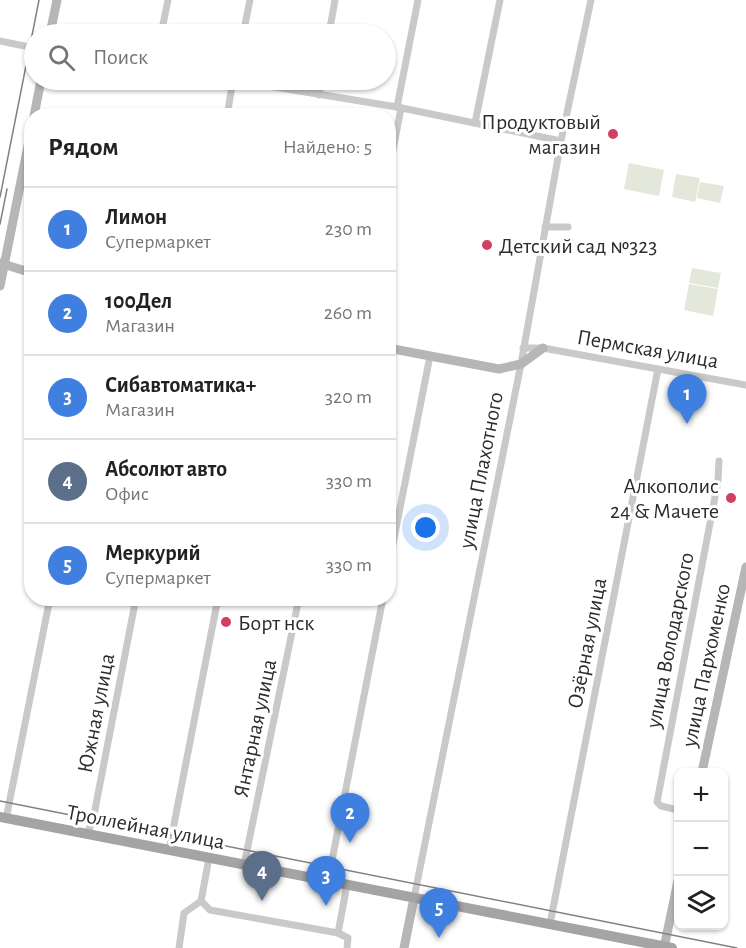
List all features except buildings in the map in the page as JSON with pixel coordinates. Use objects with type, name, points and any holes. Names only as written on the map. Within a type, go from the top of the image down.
[{"type":"main road","name":"Троллейная улица","points":[[3,818],[667,948]]},
{"type":"street","points":[[52,24],[57,0]]},
{"type":"street","points":[[163,24],[168,0]]},
{"type":"street","points":[[245,24],[250,0]]},
{"type":"street","points":[[330,24],[334,0]]},
{"type":"street","points":[[396,127],[417,0]]},
{"type":"street","points":[[475,123],[500,0]]},
{"type":"street","name":"улица Плахотного","points":[[404,948],[521,364],[561,141],[591,0]]},
{"type":"street","points":[[0,40],[24,46]]},
{"type":"street","points":[[36,108],[39,90]]},
{"type":"street","points":[[228,108],[231,90]]},
{"type":"street","points":[[290,90],[399,108],[561,141]]},
{"type":"street","points":[[318,95],[319,90]]},
{"type":"street","points":[[0,286],[2,264],[24,163]]},
{"type":"street","points":[[545,227],[568,227]]},
{"type":"street","points":[[2,264],[24,271]]},
{"type":"street","name":"Пермская улица","points":[[523,348],[543,348],[746,386]]},
{"type":"street","name":"Пермская улица","points":[[396,350],[500,369],[521,364],[543,348]]},
{"type":"street","points":[[396,528],[430,356]]},
{"type":"street","name":"Озёрная улица","points":[[549,924],[658,369]]},
{"type":"street","name":"улица Володарского","points":[[674,809],[661,806],[657,802],[718,481],[719,461]]},
{"type":"street","name":"улица Пархоменко","points":[[703,768],[746,567]]},
{"type":"street","points":[[3,818],[48,606]]},
{"type":"street","name":"Южная улица","points":[[87,834],[93,820],[134,606]]},
{"type":"street","points":[[169,850],[216,606]]},
{"type":"street","name":"Янтарная улица","points":[[244,865],[297,606]]},
{"type":"street","points":[[328,881],[381,606]]},
{"type":"street","points":[[179,948],[184,913],[201,901],[209,858]]},
{"type":"street","points":[[338,933],[347,885]]},
{"type":"street","points":[[201,901],[210,910],[338,933],[348,938],[347,948]]},
{"type":"street","points":[[667,948],[674,905]]},
{"type":"shaded area","points":[[629,163],[664,170],[659,196],[624,189]]},
{"type":"shaded area","points":[[676,174],[700,178],[695,202],[672,197]]},
{"type":"shaded area","points":[[700,182],[724,186],[720,203],[697,198]]},
{"type":"shaded area","points":[[692,268],[721,273],[718,288],[689,283]]},
{"type":"shaded area","points":[[689,284],[718,289],[713,316],[684,310]]},
{"type":"tram line","points":[[34,24],[39,0]]},
{"type":"tram line","points":[[0,197],[24,76]]},
{"type":"tram line","points":[[0,224],[7,189]]},
{"type":"tram line","points":[[0,801],[737,948]]},
{"type":"place","name":"Продуктовый магазин","points":[[613,134]]},
{"type":"place","name":"Детский сад №323","points":[[487,245]]},
{"type":"place","name":"Лимон","points":[[687,424]]},
{"type":"place","name":"Алкополис 24 & Мачете","points":[[731,498]]},
{"type":"place","name":"Борт нск","points":[[226,622]]},
{"type":"place","name":"100Дел","points":[[350,843]]},
{"type":"place","name":"Абсолют авто","points":[[262,901]]},
{"type":"place","name":"Сибавтоматика+","points":[[326,906]]},
{"type":"place","name":"Меркурий","points":[[439,938]]}]
